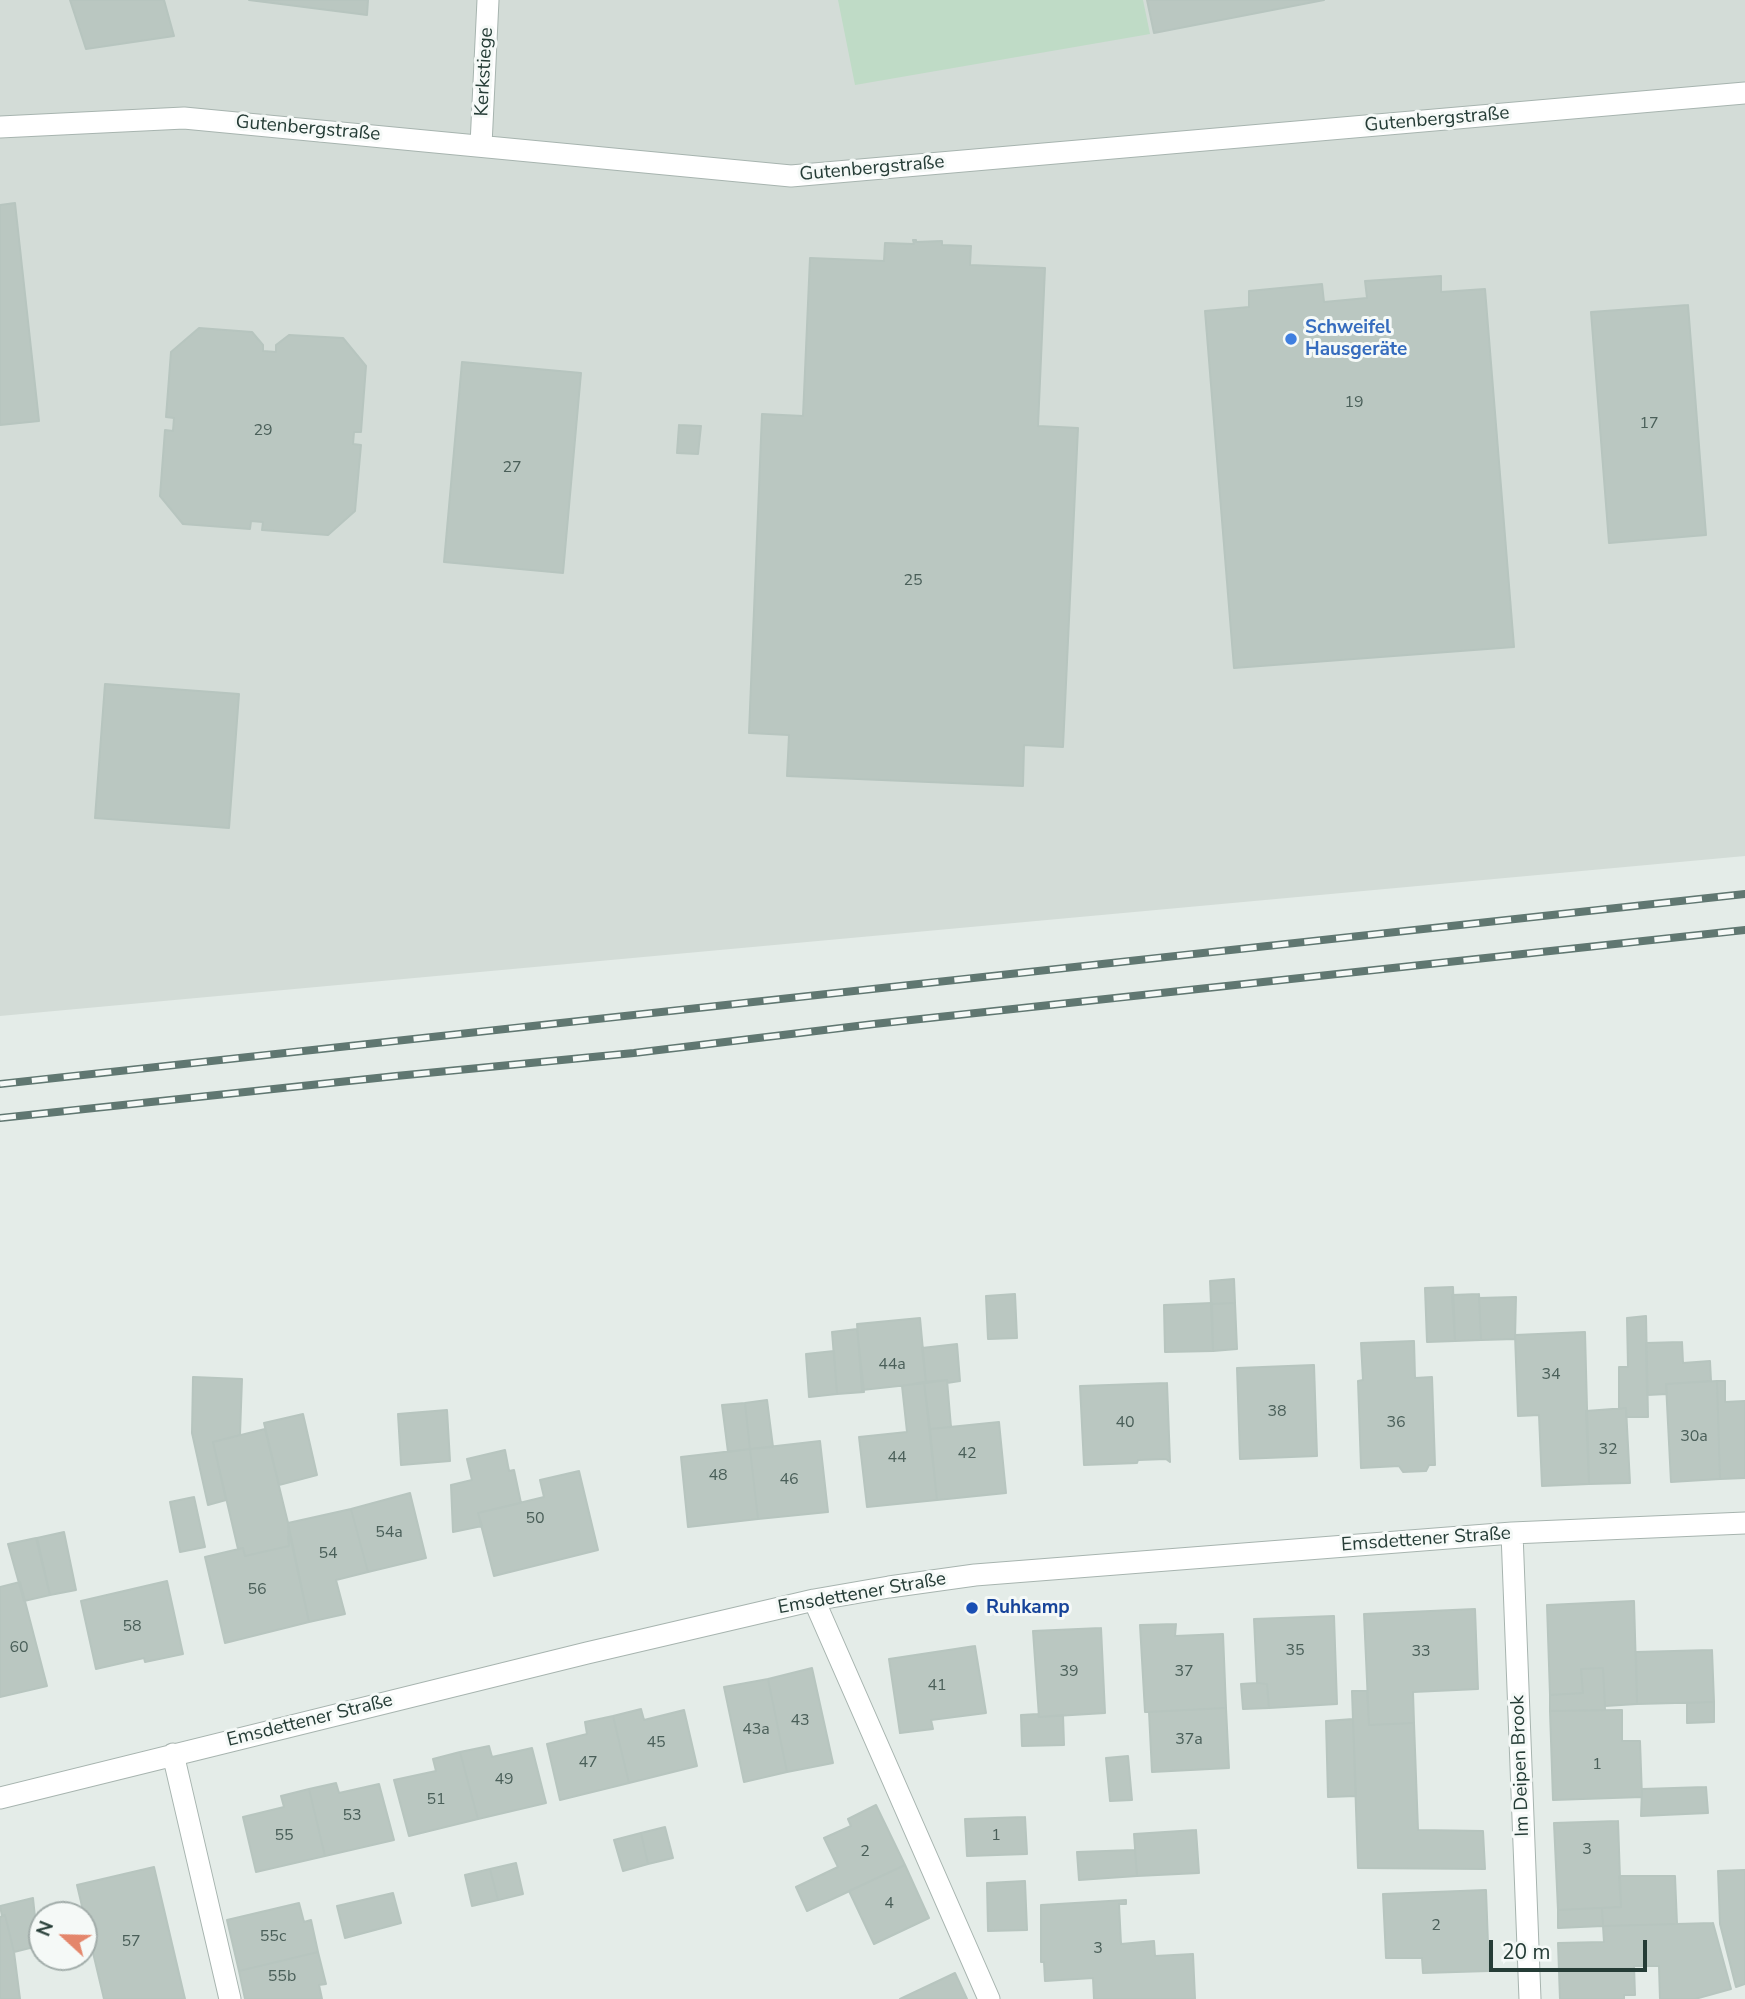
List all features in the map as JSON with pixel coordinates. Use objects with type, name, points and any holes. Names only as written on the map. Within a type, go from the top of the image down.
[{"type":"street","name":"Kerkstiege","points":[[481,145],[488,0]]},
{"type":"street","name":"Gutenbergstraße","points":[[0,127],[184,118],[791,176],[1745,93]]},
{"type":"street","name":"Emsdettener Straße","points":[[0,1798],[814,1600],[975,1575],[1511,1533],[1745,1523]]},
{"type":"street","name":"Im Deipen Brook","points":[[1511,1533],[1530,1999]]},
{"type":"street","points":[[814,1600],[989,1999]]},
{"type":"street","points":[[173,1754],[230,1999]]},
{"type":"shaded area","points":[[0,0],[1745,0],[1745,856],[0,1016]]},
{"type":"green space","points":[[838,0],[1143,0],[1150,34],[855,85]]},
{"type":"building","points":[[70,0],[164,0],[174,36],[86,49]]},
{"type":"building","points":[[249,0],[368,0],[367,15]]},
{"type":"building","points":[[1147,0],[1324,0],[1154,33]]},
{"type":"building","points":[[15,203],[39,421],[0,425],[0,205]]},
{"type":"building","points":[[913,240],[971,246],[970,265],[1045,268],[1038,426],[1078,428],[1063,747],[1024,745],[1023,786],[787,776],[789,735],[749,733],[762,414],[803,416],[810,258],[884,261],[885,243],[914,244]]},
{"type":"building","points":[[1441,276],[1441,292],[1485,289],[1514,647],[1234,668],[1205,311],[1249,307],[1249,291],[1322,284],[1324,302],[1367,298],[1365,281]]},
{"type":"building","points":[[1688,305],[1706,535],[1609,543],[1591,312]]},
{"type":"building","points":[[199,328],[252,332],[263,345],[263,351],[276,352],[276,345],[289,335],[343,338],[366,366],[361,432],[354,432],[353,444],[361,445],[355,511],[328,535],[262,530],[263,522],[251,521],[250,529],[183,524],[160,496],[165,430],[173,431],[174,418],[166,417],[171,352]]},
{"type":"building","points":[[462,362],[581,373],[563,573],[444,562]]},
{"type":"building","points":[[679,425],[701,426],[698,454],[677,453]]},
{"type":"building","points":[[105,684],[239,694],[229,828],[95,818]]},
{"type":"building","points":[[1234,1279],[1235,1303],[1211,1304],[1210,1281]]},
{"type":"building","points":[[1453,1287],[1455,1341],[1427,1342],[1425,1288]]},
{"type":"building","points":[[1015,1294],[1017,1338],[988,1339],[986,1296]]},
{"type":"building","points":[[1479,1294],[1481,1340],[1455,1341],[1452,1295]]},
{"type":"building","points":[[1516,1297],[1515,1339],[1481,1340],[1479,1298]]},
{"type":"building","points":[[1212,1303],[1213,1351],[1165,1352],[1164,1305]]},
{"type":"building","points":[[1235,1303],[1237,1349],[1213,1351],[1211,1304]]},
{"type":"building","points":[[1646,1316],[1648,1417],[1626,1417],[1626,1408],[1619,1409],[1619,1367],[1628,1367],[1627,1318]]},
{"type":"building","points":[[920,1318],[926,1383],[862,1390],[857,1324]]},
{"type":"building","points":[[857,1329],[864,1392],[837,1394],[832,1332]]},
{"type":"building","points":[[1585,1332],[1589,1484],[1542,1486],[1539,1415],[1518,1416],[1515,1335]]},
{"type":"building","points":[[1414,1341],[1415,1378],[1432,1377],[1435,1465],[1429,1465],[1426,1471],[1403,1472],[1399,1466],[1361,1468],[1358,1381],[1363,1380],[1361,1343]]},
{"type":"building","points":[[1682,1342],[1683,1363],[1710,1361],[1711,1381],[1666,1384],[1667,1394],[1647,1395],[1646,1343]]},
{"type":"building","points":[[957,1344],[960,1381],[926,1383],[922,1348]]},
{"type":"building","points":[[834,1351],[837,1394],[809,1397],[806,1354]]},
{"type":"building","points":[[1314,1365],[1317,1456],[1240,1459],[1237,1368]]},
{"type":"building","points":[[193,1377],[242,1379],[240,1435],[213,1442],[226,1500],[208,1505],[192,1433]]},
{"type":"building","points":[[947,1380],[951,1427],[930,1429],[924,1382]]},
{"type":"building","points":[[1717,1381],[1725,1381],[1725,1402],[1745,1401],[1745,1478],[1720,1479]]},
{"type":"building","points":[[1717,1381],[1720,1479],[1671,1482],[1666,1384]]},
{"type":"building","points":[[924,1382],[937,1500],[867,1507],[859,1437],[907,1432],[902,1386]]},
{"type":"building","points":[[1167,1383],[1170,1462],[1166,1459],[1084,1465],[1080,1386]]},
{"type":"building","points":[[767,1400],[773,1447],[750,1449],[745,1403]]},
{"type":"building","points":[[745,1403],[750,1449],[728,1452],[722,1405]]},
{"type":"building","points":[[1626,1408],[1630,1483],[1589,1484],[1586,1411]]},
{"type":"building","points":[[447,1410],[450,1461],[401,1465],[398,1414]]},
{"type":"building","points":[[303,1414],[317,1475],[279,1485],[264,1423]]},
{"type":"building","points":[[999,1422],[1006,1493],[937,1500],[930,1429]]},
{"type":"building","points":[[265,1429],[288,1523],[289,1546],[245,1556],[243,1548],[238,1549],[213,1442]]},
{"type":"building","points":[[820,1441],[828,1512],[758,1519],[750,1449]]},
{"type":"building","points":[[750,1449],[758,1519],[688,1527],[681,1457]]},
{"type":"building","points":[[505,1450],[509,1471],[514,1470],[521,1503],[478,1513],[482,1526],[453,1532],[451,1485],[472,1480],[467,1459]]},
{"type":"building","points":[[579,1471],[598,1550],[494,1576],[478,1513],[544,1497],[540,1480]]},
{"type":"building","points":[[410,1493],[426,1558],[368,1572],[351,1509]]},
{"type":"building","points":[[194,1497],[205,1547],[180,1552],[170,1502]]},
{"type":"building","points":[[351,1509],[368,1572],[336,1580],[345,1614],[309,1622],[288,1523]]},
{"type":"building","points":[[64,1532],[76,1590],[50,1595],[37,1538]]},
{"type":"building","points":[[290,1536],[309,1622],[225,1643],[205,1557],[243,1548],[245,1556],[289,1546]]},
{"type":"building","points":[[36,1538],[50,1595],[24,1601],[8,1544]]},
{"type":"building","points":[[167,1581],[183,1654],[145,1662],[144,1658],[96,1669],[81,1601]]},
{"type":"building","points":[[20,1582],[47,1686],[0,1697],[0,1587]]},
{"type":"building","points":[[1634,1601],[1637,1704],[1605,1706],[1603,1668],[1581,1669],[1583,1693],[1550,1695],[1547,1605]]},
{"type":"building","points":[[1475,1609],[1478,1689],[1413,1692],[1414,1723],[1369,1725],[1364,1614]]},
{"type":"building","points":[[1334,1616],[1337,1704],[1269,1708],[1267,1684],[1257,1683],[1254,1619]]},
{"type":"building","points":[[1176,1624],[1175,1636],[1223,1634],[1226,1708],[1145,1712],[1140,1625]]},
{"type":"building","points":[[1101,1628],[1105,1713],[1039,1717],[1033,1631]]},
{"type":"building","points":[[975,1646],[986,1713],[931,1720],[933,1729],[900,1733],[889,1659]]},
{"type":"building","points":[[1712,1650],[1714,1702],[1637,1704],[1636,1652]]},
{"type":"building","points":[[812,1668],[833,1763],[787,1772],[768,1679]]},
{"type":"building","points":[[1603,1668],[1605,1710],[1550,1711],[1550,1695],[1583,1693],[1581,1669]]},
{"type":"building","points":[[768,1679],[787,1772],[744,1782],[724,1687]]},
{"type":"building","points":[[1241,1684],[1267,1684],[1269,1708],[1243,1709]]},
{"type":"building","points":[[1352,1691],[1367,1691],[1369,1725],[1414,1723],[1418,1830],[1483,1831],[1485,1869],[1358,1868]]},
{"type":"building","points":[[1714,1702],[1714,1722],[1687,1723],[1687,1703]]},
{"type":"building","points":[[1226,1708],[1229,1768],[1152,1772],[1149,1712]]},
{"type":"building","points":[[641,1709],[644,1720],[684,1710],[697,1766],[629,1783],[613,1716]]},
{"type":"building","points":[[1622,1710],[1622,1741],[1640,1741],[1642,1797],[1553,1800],[1550,1711]]},
{"type":"building","points":[[1038,1714],[1039,1717],[1063,1715],[1064,1745],[1022,1746],[1021,1715]]},
{"type":"building","points":[[613,1716],[629,1783],[560,1800],[547,1744],[587,1734],[585,1722]]},
{"type":"building","points":[[1353,1719],[1356,1796],[1328,1797],[1326,1721]]},
{"type":"building","points":[[489,1746],[492,1757],[532,1748],[546,1803],[478,1819],[460,1752]]},
{"type":"building","points":[[460,1752],[478,1819],[409,1836],[394,1780],[436,1771],[433,1759]]},
{"type":"building","points":[[1128,1756],[1132,1800],[1110,1801],[1106,1758]]},
{"type":"building","points":[[336,1783],[339,1793],[379,1784],[394,1840],[325,1856],[309,1789]]},
{"type":"building","points":[[1706,1787],[1708,1813],[1641,1816],[1642,1789]]},
{"type":"building","points":[[309,1789],[325,1856],[256,1872],[243,1817],[284,1807],[281,1796]]},
{"type":"building","points":[[876,1805],[905,1865],[807,1911],[796,1887],[838,1867],[824,1838],[851,1826],[848,1819]]},
{"type":"building","points":[[1025,1817],[1027,1854],[967,1856],[965,1819]]},
{"type":"building","points":[[1618,1821],[1621,1907],[1558,1910],[1554,1823]]},
{"type":"building","points":[[665,1827],[673,1858],[648,1864],[641,1833]]},
{"type":"building","points":[[1196,1830],[1199,1873],[1137,1876],[1134,1834]]},
{"type":"building","points":[[641,1833],[648,1864],[623,1871],[614,1840]]},
{"type":"building","points":[[1135,1850],[1137,1876],[1079,1880],[1077,1852]]},
{"type":"building","points":[[516,1863],[523,1894],[498,1900],[490,1869]]},
{"type":"building","points":[[905,1865],[929,1918],[874,1944],[849,1891]]},
{"type":"building","points":[[154,1867],[185,1999],[104,1999],[97,1971],[98,1901],[81,1901],[77,1885]]},
{"type":"building","points":[[490,1869],[498,1900],[472,1906],[465,1875]]},
{"type":"building","points":[[1745,1870],[1745,1984],[1736,1987],[1720,1924],[1718,1871]]},
{"type":"building","points":[[1619,1876],[1675,1876],[1677,1924],[1603,1926],[1602,1908],[1621,1907]]},
{"type":"building","points":[[1025,1881],[1027,1930],[988,1931],[987,1883]]},
{"type":"building","points":[[1486,1890],[1489,1971],[1423,1973],[1422,1958],[1386,1958],[1383,1894]]},
{"type":"building","points":[[393,1893],[401,1923],[345,1938],[337,1906]]},
{"type":"building","points":[[33,1898],[33,1901],[28,1901],[28,1948],[14,1952],[5,1915],[2,1916],[0,1906]]},
{"type":"building","points":[[1126,1900],[1126,1904],[1119,1904],[1121,1944],[1154,1941],[1155,1956],[1193,1954],[1195,1999],[1094,1999],[1093,1978],[1045,1981],[1044,1962],[1041,1962],[1041,1905]]},
{"type":"building","points":[[299,1903],[304,1922],[311,1920],[318,1952],[239,1971],[227,1920]]},
{"type":"building","points":[[1602,1908],[1603,1926],[1558,1928],[1558,1910]]},
{"type":"building","points":[[5,1915],[14,1952],[20,1999],[0,1999],[0,1917]]},
{"type":"building","points":[[1713,1923],[1731,1989],[1695,1999],[1660,1999],[1659,1966],[1634,1966],[1635,1995],[1624,1995],[1624,1999],[1560,1999],[1558,1943],[1604,1942],[1603,1926]]},
{"type":"building","points":[[318,1952],[326,1984],[319,1985],[322,1999],[245,1999],[239,1971]]},
{"type":"building","points":[[955,1973],[967,1999],[900,1999]]},
{"type":"railway","points":[[0,1084],[1745,894]]},
{"type":"railway","points":[[0,1118],[634,1053],[874,1024],[1745,930]]},
{"type":"place","name":"Schweifel Hausgeräte","points":[[1291,339]]},
{"type":"place","name":"Ruhkamp","points":[[972,1608]]}]
